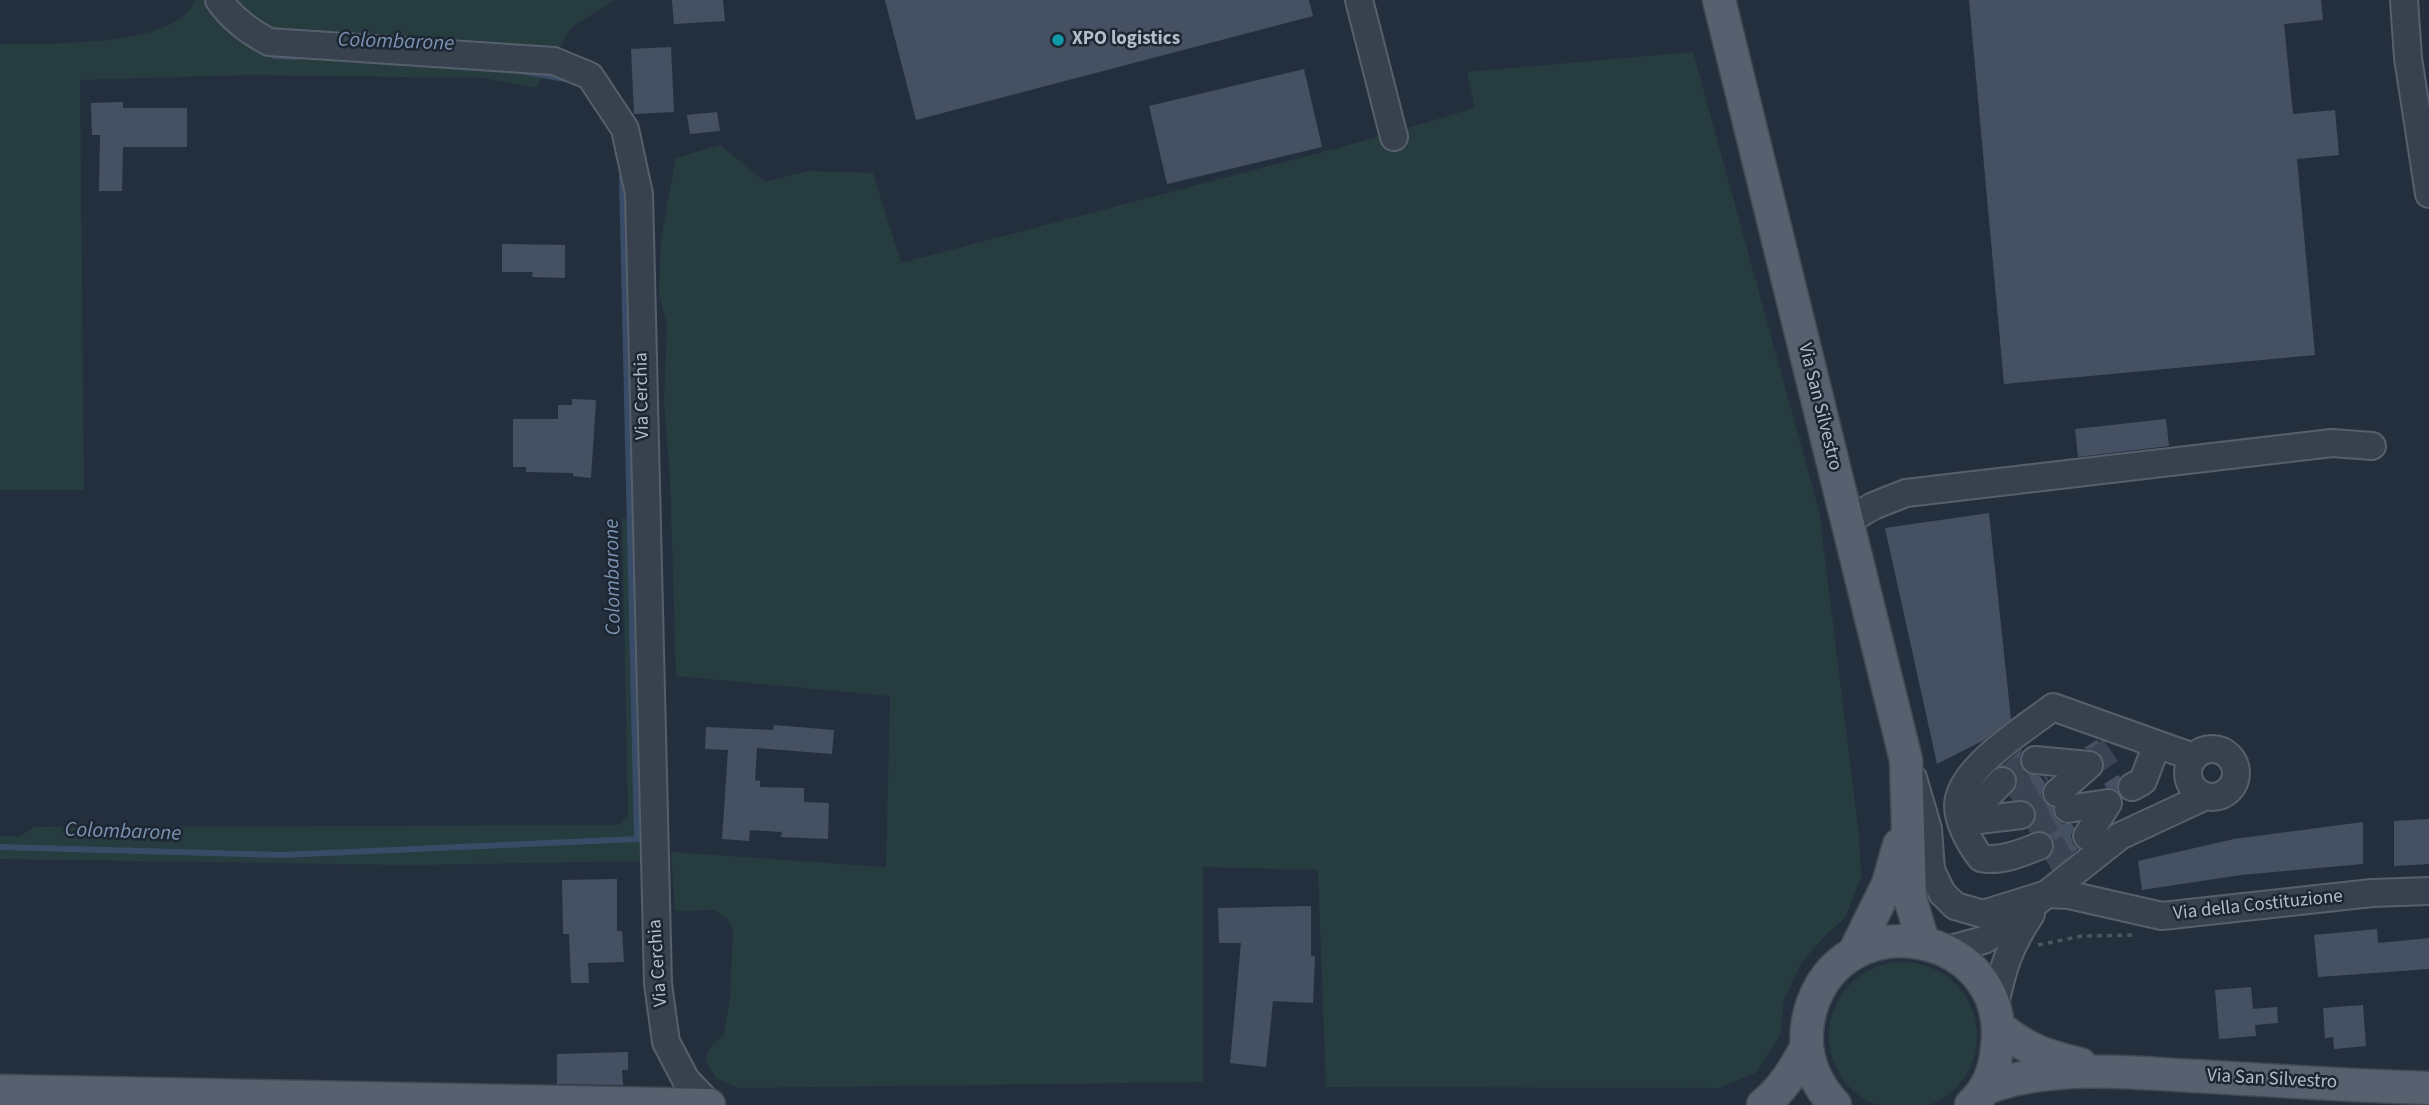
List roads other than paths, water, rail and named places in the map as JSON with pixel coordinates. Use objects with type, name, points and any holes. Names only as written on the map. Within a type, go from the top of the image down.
[{"type":"main road","name":"Via San Silvestro","points":[[1719,0],[1906,760],[1910,898],[1935,946]]},
{"type":"main road","name":"Via San Silvestro","points":[[1854,953],[1888,884],[1908,816]]},
{"type":"main road","points":[[1763,1105],[1781,1088],[1799,1061],[1814,996],[1834,968],[1854,953],[1886,942],[1935,946],[1966,963],[1984,984],[1998,1017],[1995,1069],[1978,1099]]},
{"type":"main road","name":"Via San Silvestro","points":[[1998,1017],[2024,1047],[2052,1058],[2116,1072]]},
{"type":"main road","points":[[1799,1061],[1809,1062],[1822,1091],[1835,1105]]},
{"type":"main road","name":"Via San Silvestro","points":[[1978,1099],[2011,1079],[2046,1073],[2116,1072],[2429,1088]]},
{"type":"main road","points":[[0,1091],[345,1102],[709,1105]]},
{"type":"street","name":"Via Cerchia","points":[[219,0],[249,32],[269,42],[554,61],[590,76],[625,129],[639,194],[658,984],[666,1042],[686,1080],[709,1105]]},
{"type":"street","points":[[1359,0],[1394,136]]},
{"type":"street","points":[[2404,0],[2408,58],[2429,194]]},
{"type":"street","points":[[1848,521],[1873,506],[1906,493],[2332,443],[2372,446]]},
{"type":"street","points":[[2025,822],[2020,854],[1981,858],[1969,844],[1958,800],[1972,774],[1990,756],[2053,707],[2145,740],[2191,765]]},
{"type":"street","points":[[2111,750],[2145,740]]},
{"type":"street","points":[[2132,787],[2143,780],[2145,740]]},
{"type":"street","points":[[1935,946],[1984,940],[2047,894],[2102,848],[2146,822],[2206,796],[2219,795],[2230,788],[2236,776],[2235,764],[2227,754],[2213,749],[2200,752],[2168,802],[2146,822]]},
{"type":"street","name":"Via della Costituzione","points":[[1906,760],[1920,795],[1928,829],[1931,870],[1942,893],[1955,906],[1983,914],[2047,894],[2069,895],[2162,916],[2372,893],[2429,891]]},
{"type":"street","points":[[2062,800],[2089,765],[2062,800]]},
{"type":"street","points":[[2191,765],[2193,788],[2206,796]]},
{"type":"street","points":[[2062,800],[2108,803]]},
{"type":"street","points":[[1962,822],[2025,822]]},
{"type":"street","points":[[1962,822],[2025,822]]},
{"type":"street","points":[[1998,1017],[2002,968],[2015,937],[2047,894]]},
{"type":"street","points":[[1788,1105],[1799,1061]]},
{"type":"waterway","name":"Colombarone","points":[[267,50],[274,56],[296,57]]},
{"type":"waterway","name":"Colombarone","points":[[520,71],[571,80]]},
{"type":"waterway","name":"Colombarone","points":[[0,847],[282,855],[637,839],[622,177]]},
{"type":"tunnel","points":[[2089,765],[2111,750]]},
{"type":"tunnel","points":[[2002,781],[2035,760]]},
{"type":"tunnel","points":[[2011,798],[2046,776]]},
{"type":"tunnel","points":[[2021,815],[2057,793]]},
{"type":"tunnel","points":[[2029,831],[2068,809]]},
{"type":"tunnel","points":[[2046,860],[2087,836]]},
{"type":"place","name":"XPO logistics","points":[[1058,40]]}]
